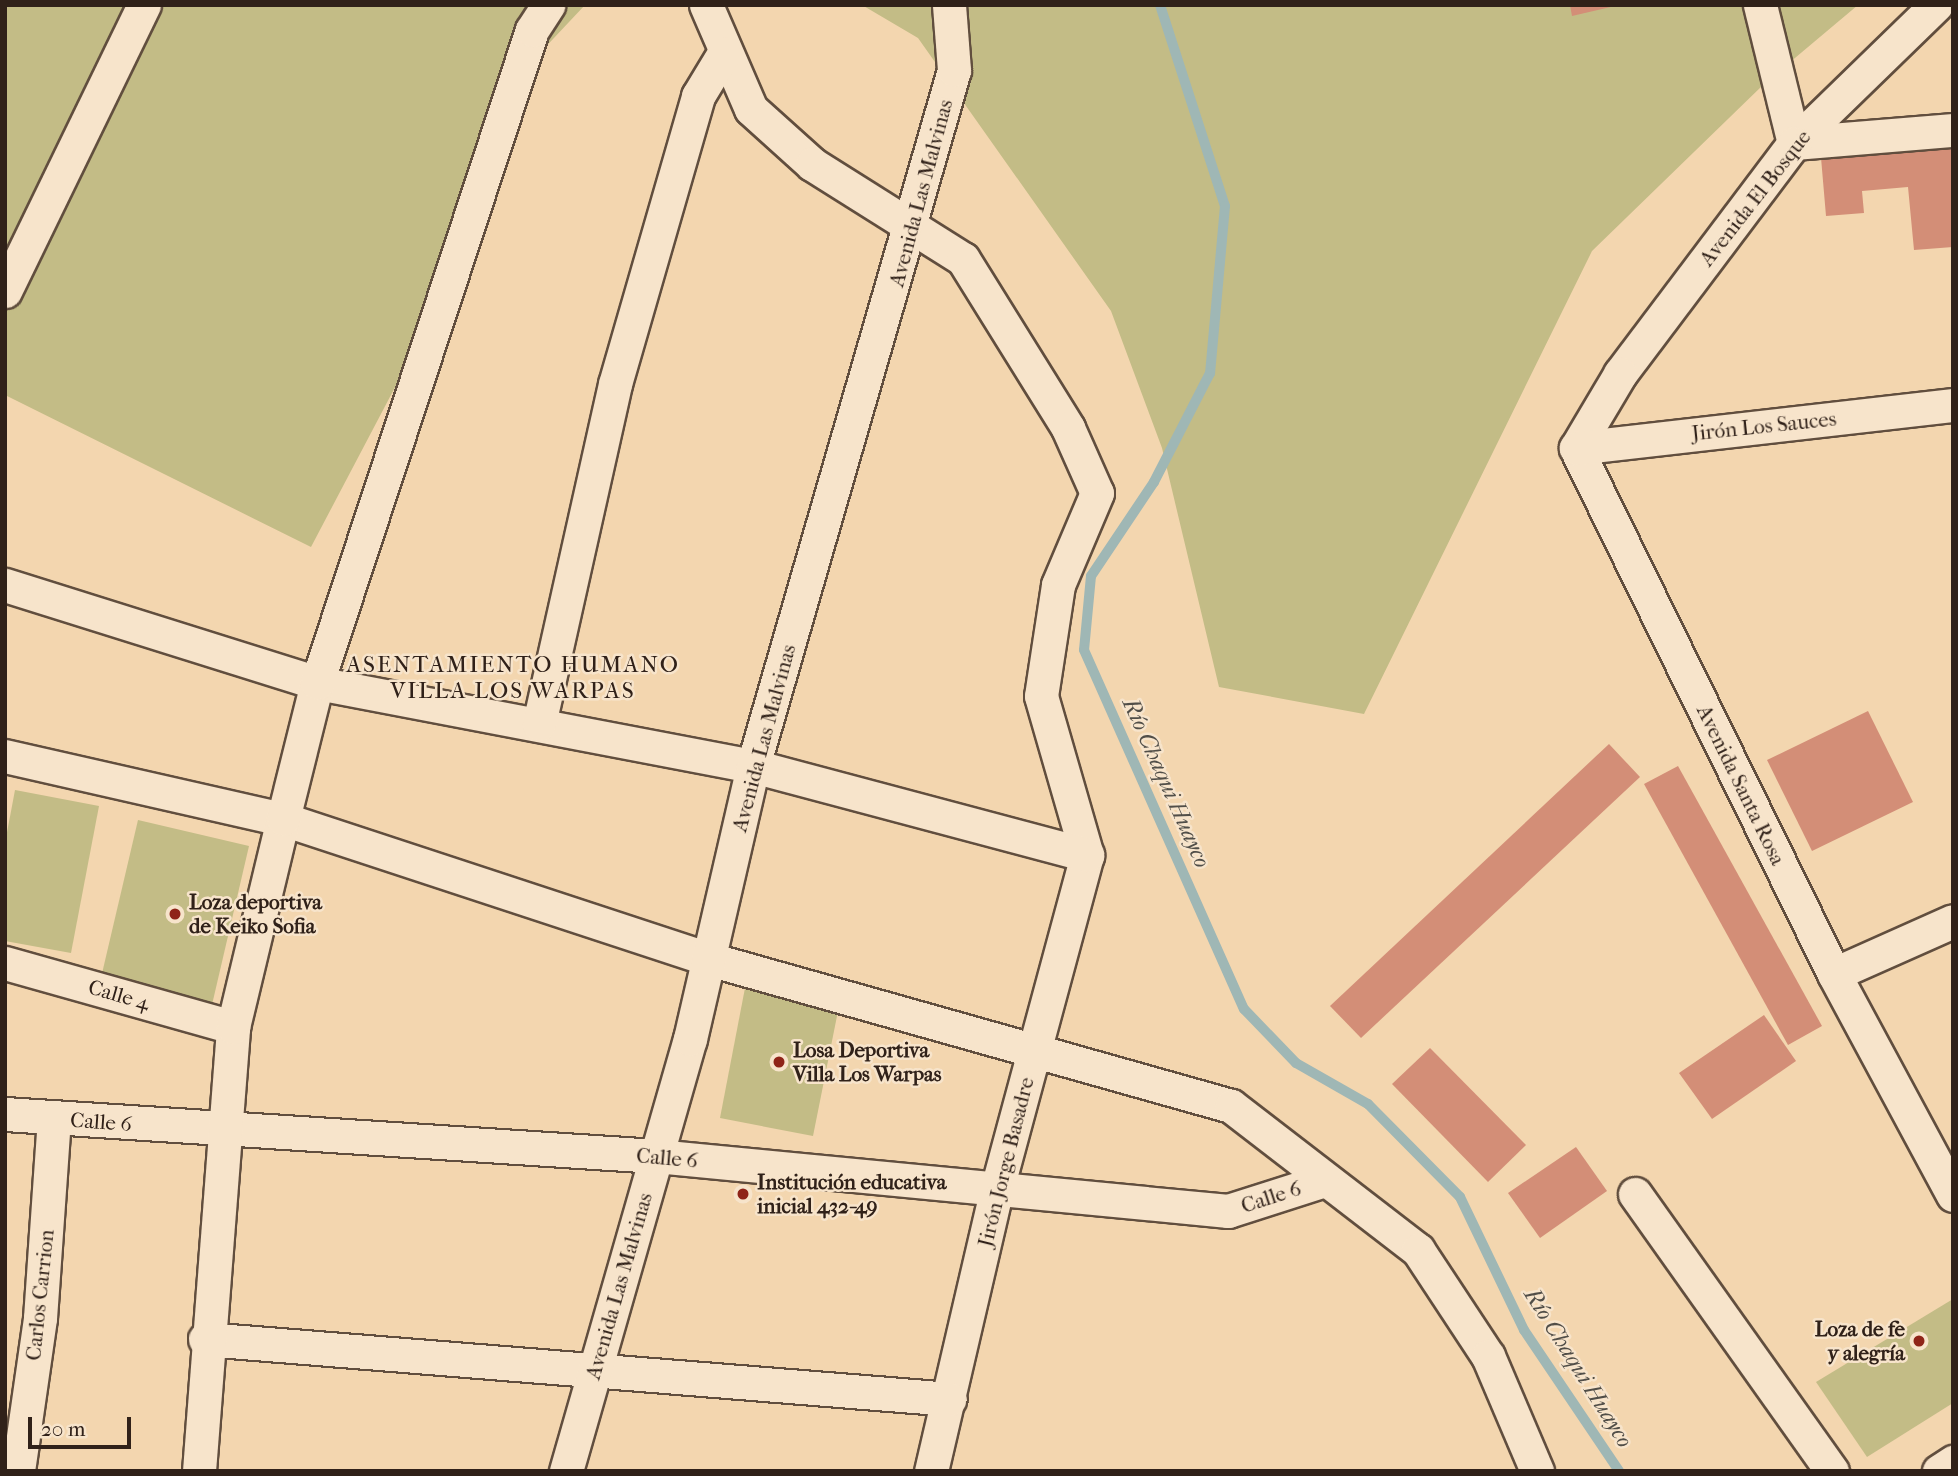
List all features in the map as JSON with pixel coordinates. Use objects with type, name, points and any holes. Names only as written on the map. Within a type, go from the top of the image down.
[{"type":"street","points":[[5,291],[144,5]]},
{"type":"street","points":[[199,1471],[205,1339],[221,1131],[233,1027],[317,683],[533,30],[548,5]]},
{"type":"street","points":[[706,5],[724,52],[751,108],[802,155],[914,223],[963,259],[1068,428],[1097,494],[1058,584],[1041,695],[1087,855]]},
{"type":"street","name":"Avenida Las Malvinas","points":[[566,1471],[709,959],[753,766],[914,223],[954,70],[949,5]]},
{"type":"street","points":[[1760,5],[1794,143],[1953,130]]},
{"type":"street","name":"Avenida El Bosque","points":[[1576,447],[1620,374],[1794,143],[1936,5]]},
{"type":"street","points":[[539,724],[615,384],[698,96],[724,52]]},
{"type":"street","name":"Jirón Los Sauces","points":[[1576,447],[1953,405]]},
{"type":"street","name":"Avenida Santa Rosa","points":[[1576,447],[1833,974],[1953,1195]]},
{"type":"street","points":[[5,585],[317,683],[753,766],[1087,855]]},
{"type":"street","points":[[5,756],[283,818],[709,959],[1034,1054],[1231,1106],[1322,1181],[1419,1250],[1488,1356],[1537,1471]]},
{"type":"street","name":"Jirón Jorge Basadre","points":[[930,1471],[950,1398],[996,1192],[1087,855]]},
{"type":"street","points":[[1833,974],[1953,921]]},
{"type":"street","name":"Calle 4","points":[[5,963],[233,1027]]},
{"type":"street","name":"Calle 6","points":[[5,1114],[221,1131],[656,1156],[996,1192],[1228,1211],[1322,1181]]},
{"type":"street","name":"Carlos Carrion","points":[[18,1471],[40,1318],[54,1118]]},
{"type":"street","points":[[1635,1195],[1832,1471]]},
{"type":"street","points":[[205,1339],[950,1398]]},
{"type":"street","points":[[1939,1471],[1953,1462]]},
{"type":"shaded area","points":[[5,5],[585,5],[537,56],[443,296],[311,547],[5,395]]},
{"type":"shaded area","points":[[862,5],[1858,5],[1763,85],[1592,251],[1364,714],[1219,687],[1162,448],[1111,311],[918,38]]},
{"type":"shaded area","points":[[15,790],[99,806],[71,953],[5,941],[5,843]]},
{"type":"shaded area","name":"Loza deportiva de Keiko Sofia","points":[[138,820],[249,846],[211,1009],[100,982]]},
{"type":"shaded area","name":"Losa Deportiva Villa Los Warpas","points":[[745,988],[839,1006],[813,1136],[720,1118]]},
{"type":"shaded area","name":"Loza de fe y alegría","points":[[1953,1299],[1953,1403],[1867,1457],[1816,1382]]},
{"type":"building","points":[[1570,5],[1615,5],[1615,6],[1572,16]]},
{"type":"building","points":[[1953,135],[1953,247],[1914,250],[1908,187],[1862,191],[1864,213],[1826,216],[1820,146]]},
{"type":"building","points":[[1868,711],[1913,802],[1812,851],[1767,760]]},
{"type":"building","points":[[1609,744],[1640,777],[1361,1038],[1330,1006]]},
{"type":"building","points":[[1678,766],[1822,1026],[1788,1045],[1644,784]]},
{"type":"building","points":[[1764,1015],[1796,1061],[1712,1119],[1679,1073]]},
{"type":"building","points":[[1430,1048],[1526,1145],[1488,1182],[1392,1084]]},
{"type":"building","points":[[1576,1147],[1607,1191],[1540,1238],[1508,1193]]},
{"type":"waterway","name":"Río Chaqui Huayco","points":[[1160,5],[1225,206],[1210,373],[1154,482],[1091,576],[1084,650],[1244,1009],[1296,1063],[1368,1104],[1460,1197],[1524,1330],[1619,1471]]},
{"type":"place","name":"Loza deportiva de Keiko Sofia","points":[[175,914]]},
{"type":"place","name":"Losa Deportiva Villa Los Warpas","points":[[779,1062]]},
{"type":"place","name":"Institución educativa inicial 432-49","points":[[743,1194]]},
{"type":"place","name":"Loza de fe y alegría","points":[[1919,1341]]},
{"type":"district","name":"ASENTAMIENTO HUMANO VILLA LOS WARPAS","points":[[513,678]]}]
